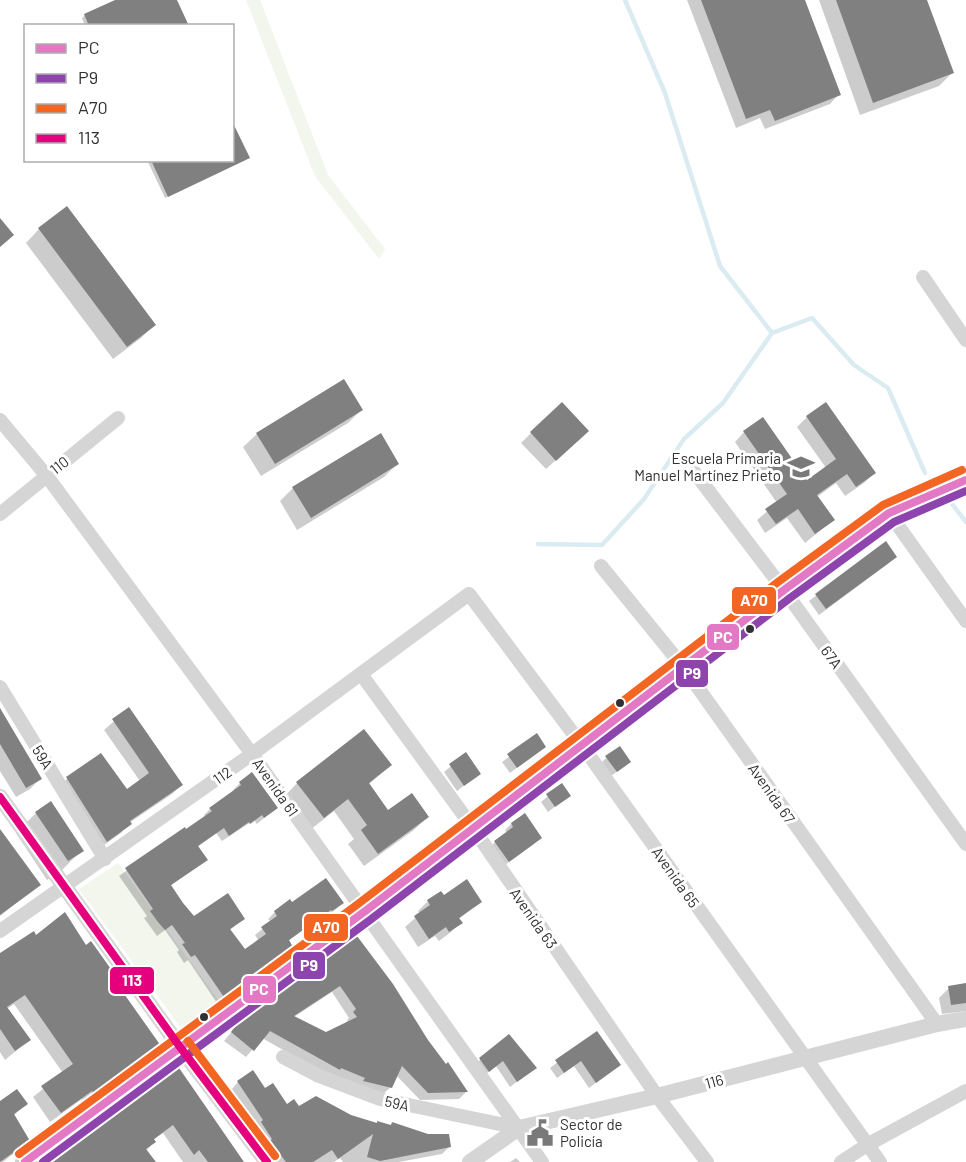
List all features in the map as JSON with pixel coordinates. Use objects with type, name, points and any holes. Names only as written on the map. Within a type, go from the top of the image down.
[{"type":"main road","points":[[25,1162],[364,912],[581,744],[889,513],[966,480]]},
{"type":"street","points":[[924,278],[966,340]]},
{"type":"street","name":"110","points":[[0,514],[118,418]]},
{"type":"street","name":"Avenida 61","points":[[0,420],[46,475],[252,754],[542,1162]]},
{"type":"street","name":"67A","points":[[695,473],[784,590],[966,844]]},
{"type":"street","points":[[889,513],[966,621]]},
{"type":"street","name":"Avenida 67","points":[[601,566],[684,668],[937,1024]]},
{"type":"street","name":"112","points":[[0,931],[252,754],[469,594]]},
{"type":"street","name":"Avenida 65","points":[[469,594],[581,744],[880,1162]]},
{"type":"street","name":"Avenida 63","points":[[361,674],[473,828],[657,1096],[707,1162]]},
{"type":"street","name":"59A","points":[[0,687],[105,859]]},
{"type":"street","points":[[0,797],[180,1047],[267,1162]]},
{"type":"street","name":"116","points":[[470,1162],[519,1128],[657,1096],[966,1018]]},
{"type":"street","name":"59A","points":[[283,1058],[319,1076],[380,1099],[519,1128]]},
{"type":"street","points":[[841,1162],[867,1145],[966,1091]]},
{"type":"shaded area","points":[[246,0],[260,0],[328,175],[385,249],[379,259],[315,176]]},
{"type":"shaded area","points":[[118,863],[222,1005],[183,1031],[79,889]]},
{"type":"building","points":[[115,0],[177,0],[188,24],[88,24],[84,14]]},
{"type":"building","points":[[701,0],[805,0],[841,95],[775,121],[770,110],[746,119]]},
{"type":"building","points":[[836,0],[927,0],[954,73],[873,103]]},
{"type":"building","points":[[234,125],[250,158],[168,197],[152,162],[234,162]]},
{"type":"building","points":[[67,206],[156,325],[127,347],[38,228]]},
{"type":"building","points":[[0,218],[14,235],[0,247]]},
{"type":"building","points":[[344,379],[363,410],[275,464],[256,433]]},
{"type":"building","points":[[562,402],[589,431],[556,461],[530,432]]},
{"type":"building","points":[[826,402],[876,473],[856,487],[847,474],[817,495],[835,520],[815,534],[798,509],[776,524],[765,509],[787,494],[743,431],[763,417],[807,480],[836,459],[806,416]]},
{"type":"building","points":[[381,433],[399,464],[311,518],[292,487]]},
{"type":"building","points":[[886,541],[897,557],[826,609],[815,594]]},
{"type":"building","points":[[129,707],[183,785],[130,821],[132,824],[107,842],[66,777],[101,753],[127,789],[149,773],[112,719]]},
{"type":"building","points":[[0,708],[42,779],[26,788],[0,744]]},
{"type":"building","points":[[364,729],[392,765],[369,783],[388,810],[412,793],[429,817],[378,854],[361,830],[367,825],[348,799],[324,818],[296,782]]},
{"type":"building","points":[[537,733],[546,747],[517,768],[507,754]]},
{"type":"building","points":[[620,746],[631,762],[617,772],[605,756]]},
{"type":"building","points":[[466,752],[481,774],[464,786],[449,764]]},
{"type":"building","points":[[252,772],[278,808],[264,818],[262,815],[250,824],[249,822],[229,836],[224,828],[198,846],[208,860],[171,885],[183,903],[194,916],[228,893],[245,919],[230,929],[245,949],[266,934],[261,927],[277,916],[274,911],[290,899],[292,902],[326,878],[344,903],[289,940],[293,947],[261,973],[224,997],[195,955],[191,957],[182,944],[185,943],[172,925],[165,930],[158,922],[150,911],[153,909],[125,868],[212,811],[209,808],[241,785],[239,782]]},
{"type":"building","points":[[562,783],[571,796],[555,807],[546,794]]},
{"type":"building","points":[[51,801],[84,851],[68,861],[35,812]]},
{"type":"building","points":[[525,813],[542,838],[509,862],[494,841],[513,827],[511,823]]},
{"type":"building","points":[[0,829],[41,885],[0,915]]},
{"type":"building","points":[[467,879],[482,902],[459,918],[463,923],[449,932],[446,927],[429,939],[414,916],[430,905],[427,900],[441,891],[444,895]]},
{"type":"building","points":[[65,912],[86,945],[91,941],[113,972],[110,974],[161,1046],[61,1113],[41,1086],[73,1064],[25,995],[7,1007],[31,1040],[15,1051],[0,1029],[0,953],[34,931],[36,935]]},
{"type":"building","points":[[357,936],[393,984],[428,1040],[446,1064],[448,1062],[468,1092],[428,1093],[402,1066],[392,1088],[363,1081],[365,1078],[341,1068],[340,1070],[270,1031],[254,1051],[231,1032],[242,1017]],"holes":[[[340,986],[356,1009],[353,1012],[357,1017],[326,1032],[294,1016]]]},
{"type":"building","points":[[966,983],[966,1003],[951,1005],[948,986]]},
{"type":"building","points":[[597,1031],[621,1065],[596,1083],[581,1061],[564,1073],[555,1060]]},
{"type":"building","points":[[509,1034],[537,1068],[517,1082],[503,1061],[489,1072],[479,1058]]},
{"type":"building","points":[[177,1065],[244,1162],[208,1162],[199,1150],[194,1155],[173,1125],[154,1139],[156,1142],[146,1149],[156,1162],[50,1162],[88,1131]]},
{"type":"building","points":[[253,1070],[265,1088],[273,1083],[287,1104],[294,1099],[299,1106],[316,1096],[351,1115],[377,1123],[377,1121],[391,1125],[392,1122],[428,1134],[449,1134],[451,1147],[380,1161],[367,1157],[373,1134],[338,1159],[332,1150],[313,1162],[286,1162],[270,1141],[272,1139],[261,1122],[263,1120],[237,1081]]},
{"type":"building","points":[[17,1089],[28,1104],[14,1114],[30,1141],[0,1162],[0,1101]]},
{"type":"waterway","points":[[625,0],[665,93],[720,266],[772,333]]},
{"type":"waterway","points":[[538,544],[602,545],[644,499],[684,439],[723,403],[772,333],[812,318],[854,365],[888,388],[925,473]]},
{"type":"waterway","points":[[952,504],[966,522]]},
{"type":"transit line","name":"A70","points":[[19,1154],[358,904],[778,582],[883,505],[962,470]]},
{"type":"transit line","name":"PC","points":[[25,1162],[364,912],[784,590],[889,513],[966,480]]},
{"type":"transit line","name":"P9","points":[[43,1162],[370,920],[790,598],[894,522],[966,491]]},
{"type":"transit line","name":"113","points":[[0,797],[180,1047],[267,1162]]},
{"type":"transit line","name":"A70","points":[[188,1041],[275,1156]]},
{"type":"place","name":"Escuela Primaria Manuel Martínez Prieto","points":[[801,467]]},
{"type":"place","name":"Sector de Policía","points":[[540,1133]]}]
